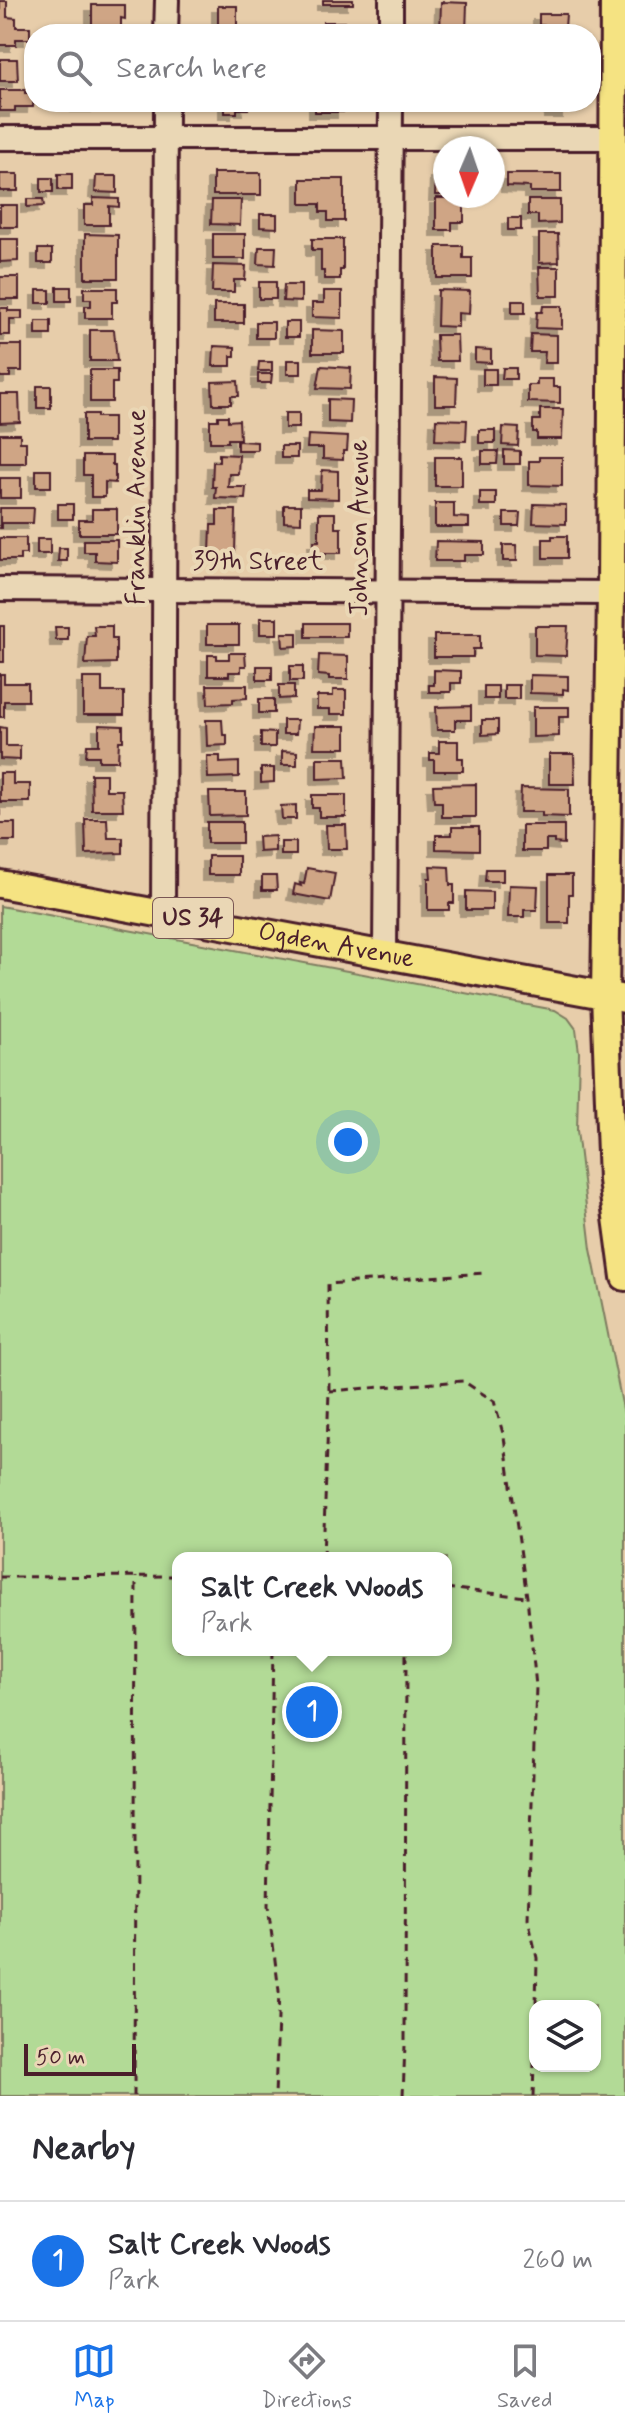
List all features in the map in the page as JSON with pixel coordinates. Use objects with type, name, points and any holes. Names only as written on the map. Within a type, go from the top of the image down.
[{"type":"main road","points":[[614,0],[613,138],[619,283],[611,593],[615,997],[612,1180],[625,1277]]},
{"type":"main road","name":"Ogden Avenue","points":[[0,884],[615,997]]},
{"type":"street","points":[[166,24],[167,0]]},
{"type":"street","points":[[391,0],[391,24]]},
{"type":"street","name":"Franklin Avenue","points":[[163,913],[166,112]]},
{"type":"street","name":"Johnson Avenue","points":[[385,953],[391,112]]},
{"type":"street","points":[[0,138],[613,138]]},
{"type":"street","name":"39th Street","points":[[0,589],[611,593]]},
{"type":"path","points":[[323,1552],[329,1391],[328,1284],[484,1273]]},
{"type":"path","points":[[329,1391],[463,1381],[494,1401],[504,1437],[527,1597],[536,1686],[528,1919],[537,1958],[536,2000]]},
{"type":"path","points":[[0,1577],[172,1576]]},
{"type":"path","points":[[134,2096],[136,1577]]},
{"type":"path","points":[[452,1589],[527,1597]]},
{"type":"path","points":[[273,1656],[268,1906],[279,1991],[275,2096]]},
{"type":"path","points":[[403,2096],[406,1656]]},
{"type":"path","points":[[533,2096],[534,2072]]},
{"type":"green space","points":[[0,906],[555,1010],[568,1018],[576,1029],[579,1052],[577,1130],[591,1249],[625,1419],[625,2096],[0,2096]]},
{"type":"building","points":[[323,0],[353,0],[353,4],[323,4]]},
{"type":"building","points":[[0,1],[7,1],[7,17],[16,18],[16,27],[24,27],[24,39],[16,39],[16,45],[0,45]]},
{"type":"building","points":[[441,2],[467,3],[466,24],[440,24]]},
{"type":"building","points":[[92,5],[125,5],[125,19],[121,18],[121,24],[92,24]]},
{"type":"building","points":[[218,6],[237,6],[237,24],[218,24]]},
{"type":"building","points":[[539,14],[566,14],[565,24],[539,24]]},
{"type":"building","points":[[323,22],[348,22],[348,24]]},
{"type":"building","points":[[0,59],[17,59],[18,81],[0,81]]},
{"type":"building","points":[[0,90],[24,90],[24,107],[15,107],[15,111],[0,111]]},
{"type":"building","points":[[213,173],[261,173],[261,195],[213,195]]},
{"type":"building","points":[[0,174],[18,174],[18,191],[0,191]]},
{"type":"building","points":[[58,174],[72,174],[72,190],[58,190]]},
{"type":"building","points":[[507,174],[561,174],[561,192],[530,192],[530,187],[507,186]]},
{"type":"building","points":[[96,176],[117,176],[117,193],[95,192]]},
{"type":"building","points":[[41,178],[53,178],[53,192],[41,192]]},
{"type":"building","points":[[301,179],[344,179],[344,221],[328,221],[328,212],[320,212],[320,204],[301,204]]},
{"type":"building","points":[[93,198],[119,199],[119,207],[109,206],[109,225],[84,225],[84,205],[93,205]]},
{"type":"building","points":[[27,199],[43,199],[44,206],[27,207]]},
{"type":"building","points":[[212,200],[241,200],[240,225],[211,224]]},
{"type":"building","points":[[528,200],[560,200],[560,223],[538,224],[538,215],[528,215]]},
{"type":"building","points":[[0,205],[17,205],[17,227],[0,227]]},
{"type":"building","points":[[436,208],[464,208],[464,222],[452,222],[452,230],[436,230]]},
{"type":"building","points":[[260,214],[277,214],[277,228],[260,227]]},
{"type":"building","points":[[508,218],[521,218],[521,230],[508,230]]},
{"type":"building","points":[[85,234],[118,235],[118,278],[85,278]]},
{"type":"building","points":[[213,234],[245,234],[245,259],[213,259]]},
{"type":"building","points":[[539,234],[558,234],[559,262],[539,263]]},
{"type":"building","points":[[0,239],[18,239],[18,261],[0,262]]},
{"type":"building","points":[[312,239],[343,239],[340,279],[324,279],[321,250],[312,250]]},
{"type":"building","points":[[437,246],[463,246],[463,258],[472,258],[472,278],[437,278]]},
{"type":"building","points":[[259,247],[276,247],[275,265],[258,264]]},
{"type":"building","points":[[38,249],[52,249],[52,263],[38,263]]},
{"type":"building","points":[[213,265],[246,266],[245,280],[234,280],[234,292],[212,292]]},
{"type":"building","points":[[539,267],[559,267],[559,296],[540,296]]},
{"type":"building","points":[[0,277],[19,277],[19,299],[0,299]]},
{"type":"building","points":[[259,282],[276,282],[276,299],[259,299]]},
{"type":"building","points":[[284,285],[301,285],[301,302],[283,301]]},
{"type":"building","points":[[57,287],[71,287],[71,301],[57,301]]},
{"type":"building","points":[[84,288],[117,288],[117,302],[112,302],[112,318],[85,318],[85,306],[91,306],[91,299],[84,299]]},
{"type":"building","points":[[37,290],[50,290],[50,303],[37,303]]},
{"type":"building","points":[[438,290],[470,291],[469,314],[458,313],[458,327],[437,326]]},
{"type":"building","points":[[324,291],[342,291],[342,318],[312,317],[312,303],[324,303]]},
{"type":"building","points":[[512,301],[525,301],[525,313],[512,313]]},
{"type":"building","points":[[214,304],[244,304],[244,323],[214,323]]},
{"type":"building","points":[[543,306],[562,306],[562,329],[536,328],[537,312],[542,312]]},
{"type":"building","points":[[0,308],[22,311],[22,319],[10,319],[10,335],[0,335]]},
{"type":"building","points":[[36,321],[51,321],[51,335],[36,335]]},
{"type":"building","points":[[256,322],[274,322],[274,338],[256,338]]},
{"type":"building","points":[[285,322],[299,322],[299,337],[285,337]]},
{"type":"building","points":[[90,330],[114,330],[117,361],[90,361]]},
{"type":"building","points":[[312,330],[344,331],[344,353],[312,353]]},
{"type":"building","points":[[531,334],[557,335],[557,363],[544,363],[545,352],[530,352]]},
{"type":"building","points":[[436,335],[457,335],[458,361],[437,361]]},
{"type":"building","points":[[0,345],[22,345],[22,371],[10,371],[10,377],[0,377]]},
{"type":"building","points":[[214,346],[235,347],[231,366],[213,366]]},
{"type":"building","points":[[475,349],[491,350],[491,363],[475,362]]},
{"type":"building","points":[[287,360],[301,360],[301,374],[287,374]]},
{"type":"building","points":[[259,362],[272,362],[272,371],[258,371]]},
{"type":"building","points":[[321,366],[351,368],[350,389],[317,388]]},
{"type":"building","points":[[503,368],[516,368],[516,379],[502,379]]},
{"type":"building","points":[[483,369],[496,369],[496,385],[483,385]]},
{"type":"building","points":[[90,370],[117,370],[117,383],[112,383],[112,402],[90,402]]},
{"type":"building","points":[[258,374],[272,374],[271,383],[258,383]]},
{"type":"building","points":[[435,377],[457,378],[456,405],[435,405]]},
{"type":"building","points":[[537,379],[553,379],[553,387],[560,387],[560,403],[528,402],[528,385],[537,385]]},
{"type":"building","points":[[238,381],[239,396],[231,396],[231,404],[213,404],[212,382]]},
{"type":"building","points":[[37,386],[51,386],[51,408],[37,408]]},
{"type":"building","points":[[0,394],[19,394],[20,422],[0,423]]},
{"type":"building","points":[[328,399],[351,400],[350,423],[328,422]]},
{"type":"building","points":[[540,409],[563,409],[562,439],[537,439],[537,432],[533,432],[533,420],[540,420]]},
{"type":"building","points":[[285,413],[299,413],[299,428],[285,428]]},
{"type":"building","points":[[84,414],[113,417],[113,442],[84,442]]},
{"type":"building","points":[[218,416],[228,416],[228,421],[239,420],[240,439],[210,442],[210,420],[218,420]]},
{"type":"building","points":[[436,419],[467,420],[466,441],[435,440]]},
{"type":"building","points":[[503,427],[519,428],[518,446],[502,445]]},
{"type":"building","points":[[479,430],[495,430],[495,443],[479,443]]},
{"type":"building","points":[[0,434],[20,434],[20,442],[26,442],[26,463],[0,463]]},
{"type":"building","points":[[308,435],[348,437],[343,460],[323,459],[323,448],[307,448]]},
{"type":"building","points":[[237,441],[257,442],[257,450],[237,450]]},
{"type":"building","points":[[281,446],[297,446],[297,458],[281,458]]},
{"type":"building","points":[[504,450],[520,451],[520,464],[504,464]]},
{"type":"building","points":[[482,451],[498,451],[497,464],[482,464]]},
{"type":"building","points":[[219,454],[239,455],[238,474],[229,474],[228,487],[246,487],[245,499],[215,498],[213,462],[219,462]]},
{"type":"building","points":[[83,456],[112,456],[115,483],[105,482],[105,497],[91,497],[91,475],[83,475]]},
{"type":"building","points":[[435,457],[462,457],[462,486],[435,486]]},
{"type":"building","points":[[539,457],[562,457],[562,486],[529,485],[529,461],[539,461]]},
{"type":"building","points":[[36,470],[51,470],[51,487],[36,487]]},
{"type":"building","points":[[322,470],[338,471],[338,499],[307,498],[307,490],[321,490]]},
{"type":"building","points":[[0,478],[21,478],[21,498],[0,498]]},
{"type":"building","points":[[480,492],[496,492],[496,505],[480,505]]},
{"type":"building","points":[[435,503],[454,503],[454,517],[469,518],[469,527],[435,527]]},
{"type":"building","points":[[58,504],[73,504],[73,519],[58,519]]},
{"type":"building","points":[[534,504],[566,505],[566,524],[533,523]]},
{"type":"building","points":[[284,505],[301,505],[301,523],[284,522]]},
{"type":"building","points":[[0,508],[34,508],[33,523],[2,523],[0,528]]},
{"type":"building","points":[[92,509],[117,509],[117,534],[79,534],[79,520],[92,520]]},
{"type":"building","points":[[217,510],[236,510],[235,554],[210,554],[211,525],[217,525]]},
{"type":"building","points":[[319,513],[335,513],[335,528],[341,528],[341,553],[315,553],[314,541],[319,541]]},
{"type":"building","points":[[504,513],[520,513],[519,526],[504,526]]},
{"type":"building","points":[[552,536],[567,536],[567,558],[543,558],[543,539],[552,539]]},
{"type":"building","points":[[0,538],[26,538],[26,554],[20,554],[20,560],[0,560]]},
{"type":"building","points":[[37,539],[50,539],[50,554],[37,554]]},
{"type":"building","points":[[84,540],[117,540],[117,562],[95,561],[95,552],[84,552]]},
{"type":"building","points":[[436,541],[484,542],[484,555],[464,555],[464,561],[435,561]]},
{"type":"building","points":[[503,545],[516,545],[517,561],[503,561]]},
{"type":"building","points":[[59,548],[67,548],[67,561],[58,561]]},
{"type":"building","points":[[260,618],[277,618],[277,634],[260,634]]},
{"type":"building","points":[[306,623],[347,623],[347,637],[306,637]]},
{"type":"building","points":[[207,625],[239,625],[239,644],[207,644]]},
{"type":"building","points":[[0,626],[4,626],[4,662],[0,662]]},
{"type":"building","points":[[94,626],[112,626],[112,639],[116,639],[116,663],[85,664],[87,636],[95,636]]},
{"type":"building","points":[[535,626],[568,626],[566,656],[535,655]]},
{"type":"building","points":[[55,627],[68,627],[68,640],[56,640]]},
{"type":"building","points":[[282,633],[297,633],[297,646],[283,647]]},
{"type":"building","points":[[434,635],[480,635],[480,649],[473,649],[473,657],[434,657]]},
{"type":"building","points":[[229,653],[245,653],[246,666],[241,666],[241,672],[229,672],[229,676],[208,676],[208,655],[229,659]]},
{"type":"building","points":[[319,655],[348,656],[348,679],[329,679],[329,676],[318,675]]},
{"type":"building","points":[[257,666],[272,666],[272,680],[257,680]]},
{"type":"building","points":[[290,666],[303,666],[303,681],[290,681]]},
{"type":"building","points":[[434,670],[461,671],[461,683],[451,683],[451,692],[429,692],[429,685],[434,685]]},
{"type":"building","points":[[0,674],[4,674],[4,683],[28,683],[28,701],[4,701],[4,717],[0,717]]},
{"type":"building","points":[[530,675],[568,676],[568,690],[563,689],[563,694],[530,693]]},
{"type":"building","points":[[83,678],[102,678],[102,692],[124,692],[124,715],[83,715]]},
{"type":"building","points":[[207,685],[247,685],[247,698],[233,699],[233,703],[208,704]]},
{"type":"building","points":[[279,685],[294,685],[294,698],[279,699]]},
{"type":"building","points":[[504,685],[519,685],[519,699],[504,699]]},
{"type":"building","points":[[484,686],[498,686],[498,699],[484,699]]},
{"type":"building","points":[[333,690],[346,690],[346,714],[330,714],[330,709],[317,709],[317,696],[333,696]]},
{"type":"building","points":[[259,699],[274,699],[274,713],[259,713]]},
{"type":"building","points":[[471,706],[471,720],[455,720],[455,730],[437,730],[436,707]]},
{"type":"building","points":[[533,707],[569,707],[569,717],[559,717],[559,736],[533,737]]},
{"type":"building","points":[[206,720],[222,720],[227,745],[207,746]]},
{"type":"building","points":[[283,720],[297,720],[296,734],[283,734]]},
{"type":"building","points":[[482,720],[498,720],[498,734],[482,735]]},
{"type":"building","points":[[99,725],[123,726],[118,761],[99,761],[99,756],[86,756],[87,745],[99,745]]},
{"type":"building","points":[[315,726],[346,726],[346,748],[314,748]]},
{"type":"building","points":[[0,727],[6,728],[6,746],[20,746],[20,760],[0,759]]},
{"type":"building","points":[[261,732],[275,733],[275,747],[261,747]]},
{"type":"building","points":[[439,741],[458,741],[458,758],[463,758],[463,771],[434,771],[430,753],[439,753]]},
{"type":"building","points":[[282,751],[297,752],[297,765],[282,765]]},
{"type":"building","points":[[549,754],[574,754],[575,784],[549,784]]},
{"type":"building","points":[[207,756],[220,756],[220,763],[239,762],[239,777],[208,778]]},
{"type":"building","points":[[317,758],[346,758],[347,778],[317,779]]},
{"type":"building","points":[[261,768],[274,768],[274,782],[261,783]]},
{"type":"building","points":[[0,773],[13,773],[13,784],[30,784],[30,802],[0,802]]},
{"type":"building","points":[[91,774],[106,774],[106,790],[122,790],[123,810],[92,810]]},
{"type":"building","points":[[476,784],[476,817],[442,817],[442,802],[434,802],[433,785]]},
{"type":"building","points":[[521,788],[569,789],[569,817],[520,812]]},
{"type":"building","points":[[209,792],[246,792],[246,815],[210,816]]},
{"type":"building","points":[[312,795],[346,795],[346,817],[319,817],[319,808],[312,808]]},
{"type":"building","points":[[296,805],[296,819],[282,819],[281,806]]},
{"type":"building","points":[[85,819],[107,819],[108,838],[123,838],[123,853],[86,854]]},
{"type":"building","points":[[207,822],[242,822],[242,843],[207,843]]},
{"type":"building","points":[[0,823],[15,823],[15,841],[0,841]]},
{"type":"building","points":[[326,825],[346,825],[347,849],[327,849]]},
{"type":"building","points":[[522,825],[564,825],[564,844],[546,840],[546,851],[522,851]]},
{"type":"building","points":[[452,827],[479,827],[479,850],[436,849],[436,835],[452,835]]},
{"type":"building","points":[[275,836],[275,851],[259,852],[258,837]]},
{"type":"building","points":[[281,842],[296,842],[296,855],[281,855]]},
{"type":"building","points":[[208,856],[239,856],[239,875],[208,875]]},
{"type":"building","points":[[430,866],[449,867],[450,885],[454,885],[454,903],[449,903],[449,910],[428,910]]},
{"type":"building","points":[[307,868],[335,873],[330,901],[293,894],[295,884],[304,884]]},
{"type":"building","points":[[486,869],[503,869],[503,881],[485,881]]},
{"type":"building","points":[[549,875],[572,875],[569,923],[549,923]]},
{"type":"building","points":[[262,876],[276,876],[277,890],[262,890]]},
{"type":"building","points":[[509,885],[538,886],[537,910],[524,910],[524,917],[508,917]]},
{"type":"building","points":[[466,891],[492,892],[492,910],[466,910]]},
{"type":"place","name":"Salt Creek Woods","points":[[312,1712]]}]
